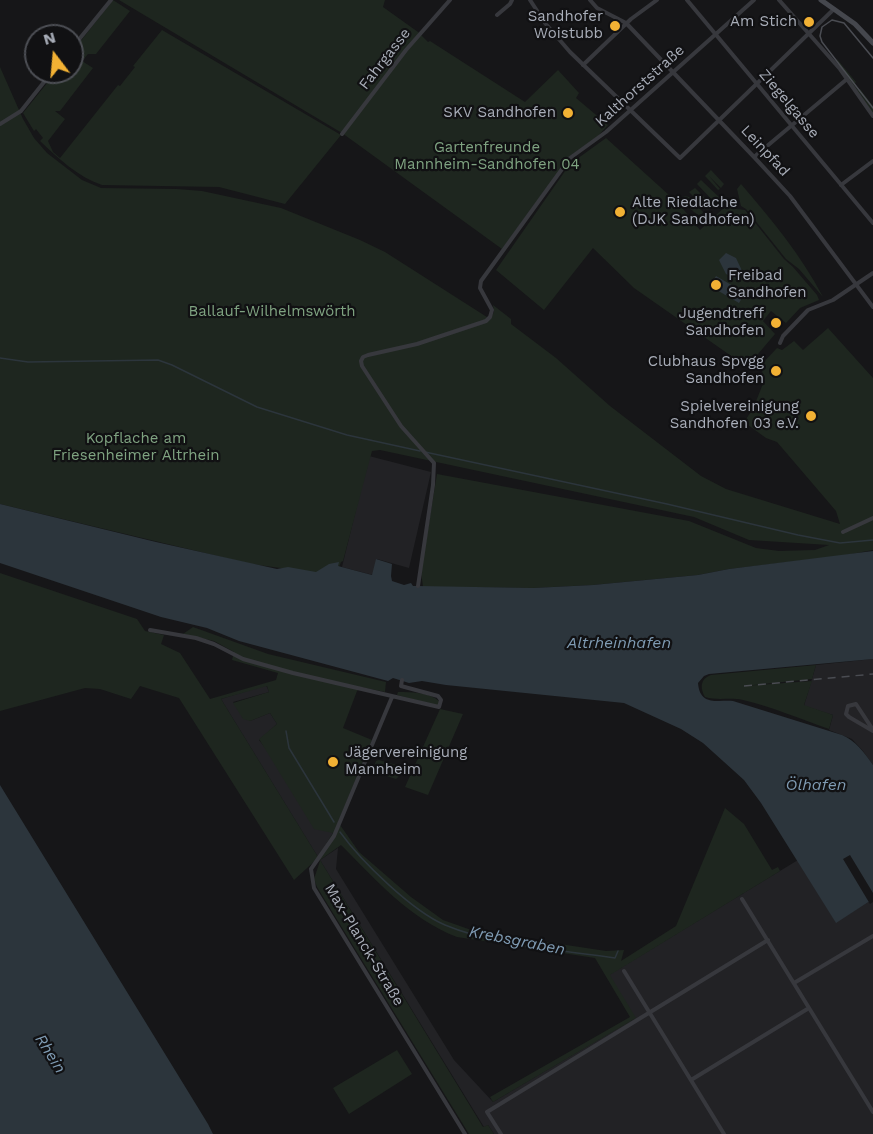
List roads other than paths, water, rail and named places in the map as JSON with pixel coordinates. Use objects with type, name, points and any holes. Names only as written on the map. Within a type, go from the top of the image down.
[{"type":"street","points":[[84,33],[111,0]]},
{"type":"street","name":"Fahrgasse","points":[[342,134],[418,36],[450,0]]},
{"type":"street","points":[[497,15],[512,0]]},
{"type":"street","points":[[530,0],[545,23],[583,65],[680,158],[834,9]]},
{"type":"street","name":"Leinpfad","points":[[590,0],[597,8],[626,23],[790,196],[873,307]]},
{"type":"street","points":[[583,65],[626,23],[657,0]]},
{"type":"street","name":"Ziegelgasse","points":[[687,0],[873,223]]},
{"type":"street","name":"Kalthorststraße","points":[[418,586],[435,471],[432,459],[401,426],[362,366],[363,357],[417,345],[486,321],[492,310],[480,288],[481,281],[570,158],[597,140],[754,0]]},
{"type":"street","points":[[779,0],[809,32],[873,116]]},
{"type":"street","points":[[821,0],[855,24],[873,43]]},
{"type":"street","points":[[754,157],[847,79]]},
{"type":"street","points":[[0,124],[21,111],[42,84]]},
{"type":"street","points":[[842,185],[873,161]]},
{"type":"street","points":[[780,343],[783,336],[808,310],[833,300],[873,273]]},
{"type":"street","points":[[843,532],[873,518]]},
{"type":"street","points":[[150,630],[196,638],[214,644],[243,659],[293,673],[439,707],[441,700],[438,696],[401,686],[402,680]]},
{"type":"street","name":"Max-Planck-Straße","points":[[392,697],[334,836],[310,869],[311,880],[465,1134]]},
{"type":"street","points":[[856,704],[873,730],[849,717],[846,714],[848,706],[856,704]]},
{"type":"street","points":[[742,898],[873,1112]]},
{"type":"street","points":[[794,983],[873,936]]},
{"type":"street","points":[[501,1134],[487,1112],[768,940]]},
{"type":"street","points":[[624,971],[724,1134]]},
{"type":"street","points":[[691,1080],[809,1008]]},
{"type":"water","points":[[726,253],[736,258],[744,275],[738,280],[726,274],[719,260]]},
{"type":"water","points":[[716,276],[745,293],[739,303],[710,286]]},
{"type":"water","name":"Altrheinhafen","points":[[0,504],[277,569],[288,567],[316,572],[329,564],[339,562],[338,566],[372,575],[376,559],[392,564],[392,581],[404,585],[411,583],[413,586],[533,588],[593,585],[698,575],[873,551],[873,659],[709,674],[698,683],[699,690],[705,699],[733,701],[842,735],[863,751],[873,765],[873,899],[836,923],[761,803],[744,780],[703,743],[681,729],[624,703],[422,681],[409,683],[393,678],[388,681],[239,641],[207,628],[161,617],[0,563]]},
{"type":"water","name":"Rhein","points":[[0,785],[208,1124],[213,1134],[0,1134]]},
{"type":"waterway","points":[[0,358],[28,362],[158,360],[257,407],[347,435],[420,451]]},
{"type":"waterway","points":[[425,452],[667,504],[798,535],[840,543],[873,540]]},
{"type":"waterway","name":"Krebsgraben","points":[[286,731],[289,748],[334,822]]},
{"type":"waterway","name":"Krebsgraben","points":[[340,832],[388,884],[418,909],[445,925],[507,943],[615,958],[618,951]]},
{"type":"tram line","points":[[873,58],[844,23],[832,20],[822,27],[820,36],[822,42],[873,108]]},
{"type":"railway","points":[[744,686],[873,674]]},
{"type":"place","name":"Am Stich","points":[[809,22]]},
{"type":"place","name":"Sandhofer Woistubb","points":[[615,26]]},
{"type":"place","name":"SKV Sandhofen","points":[[568,113]]},
{"type":"place","name":"Alte Riedlache (DJK Sandhofen)","points":[[620,212]]},
{"type":"place","name":"Freibad Sandhofen","points":[[716,285]]},
{"type":"place","name":"Jugendtreff Sandhofen","points":[[776,323]]},
{"type":"place","name":"Clubhaus Spvgg Sandhofen","points":[[776,371]]},
{"type":"place","name":"Spielvereinigung Sandhofen 03 e.V.","points":[[811,416]]},
{"type":"place","name":"Jägervereinigung Mannheim","points":[[333,762]]},
{"type":"park label","name":"Gartenfreunde Mannheim-Sandhofen 04","points":[[487,156]]},
{"type":"park label","name":"Ballauf-Wilhelmswörth","points":[[272,312]]},
{"type":"park label","name":"Kopflache am Friesenheimer Altrhein","points":[[136,448]]},
{"type":"water label","name":"Ölhafen","points":[[816,785]]}]
